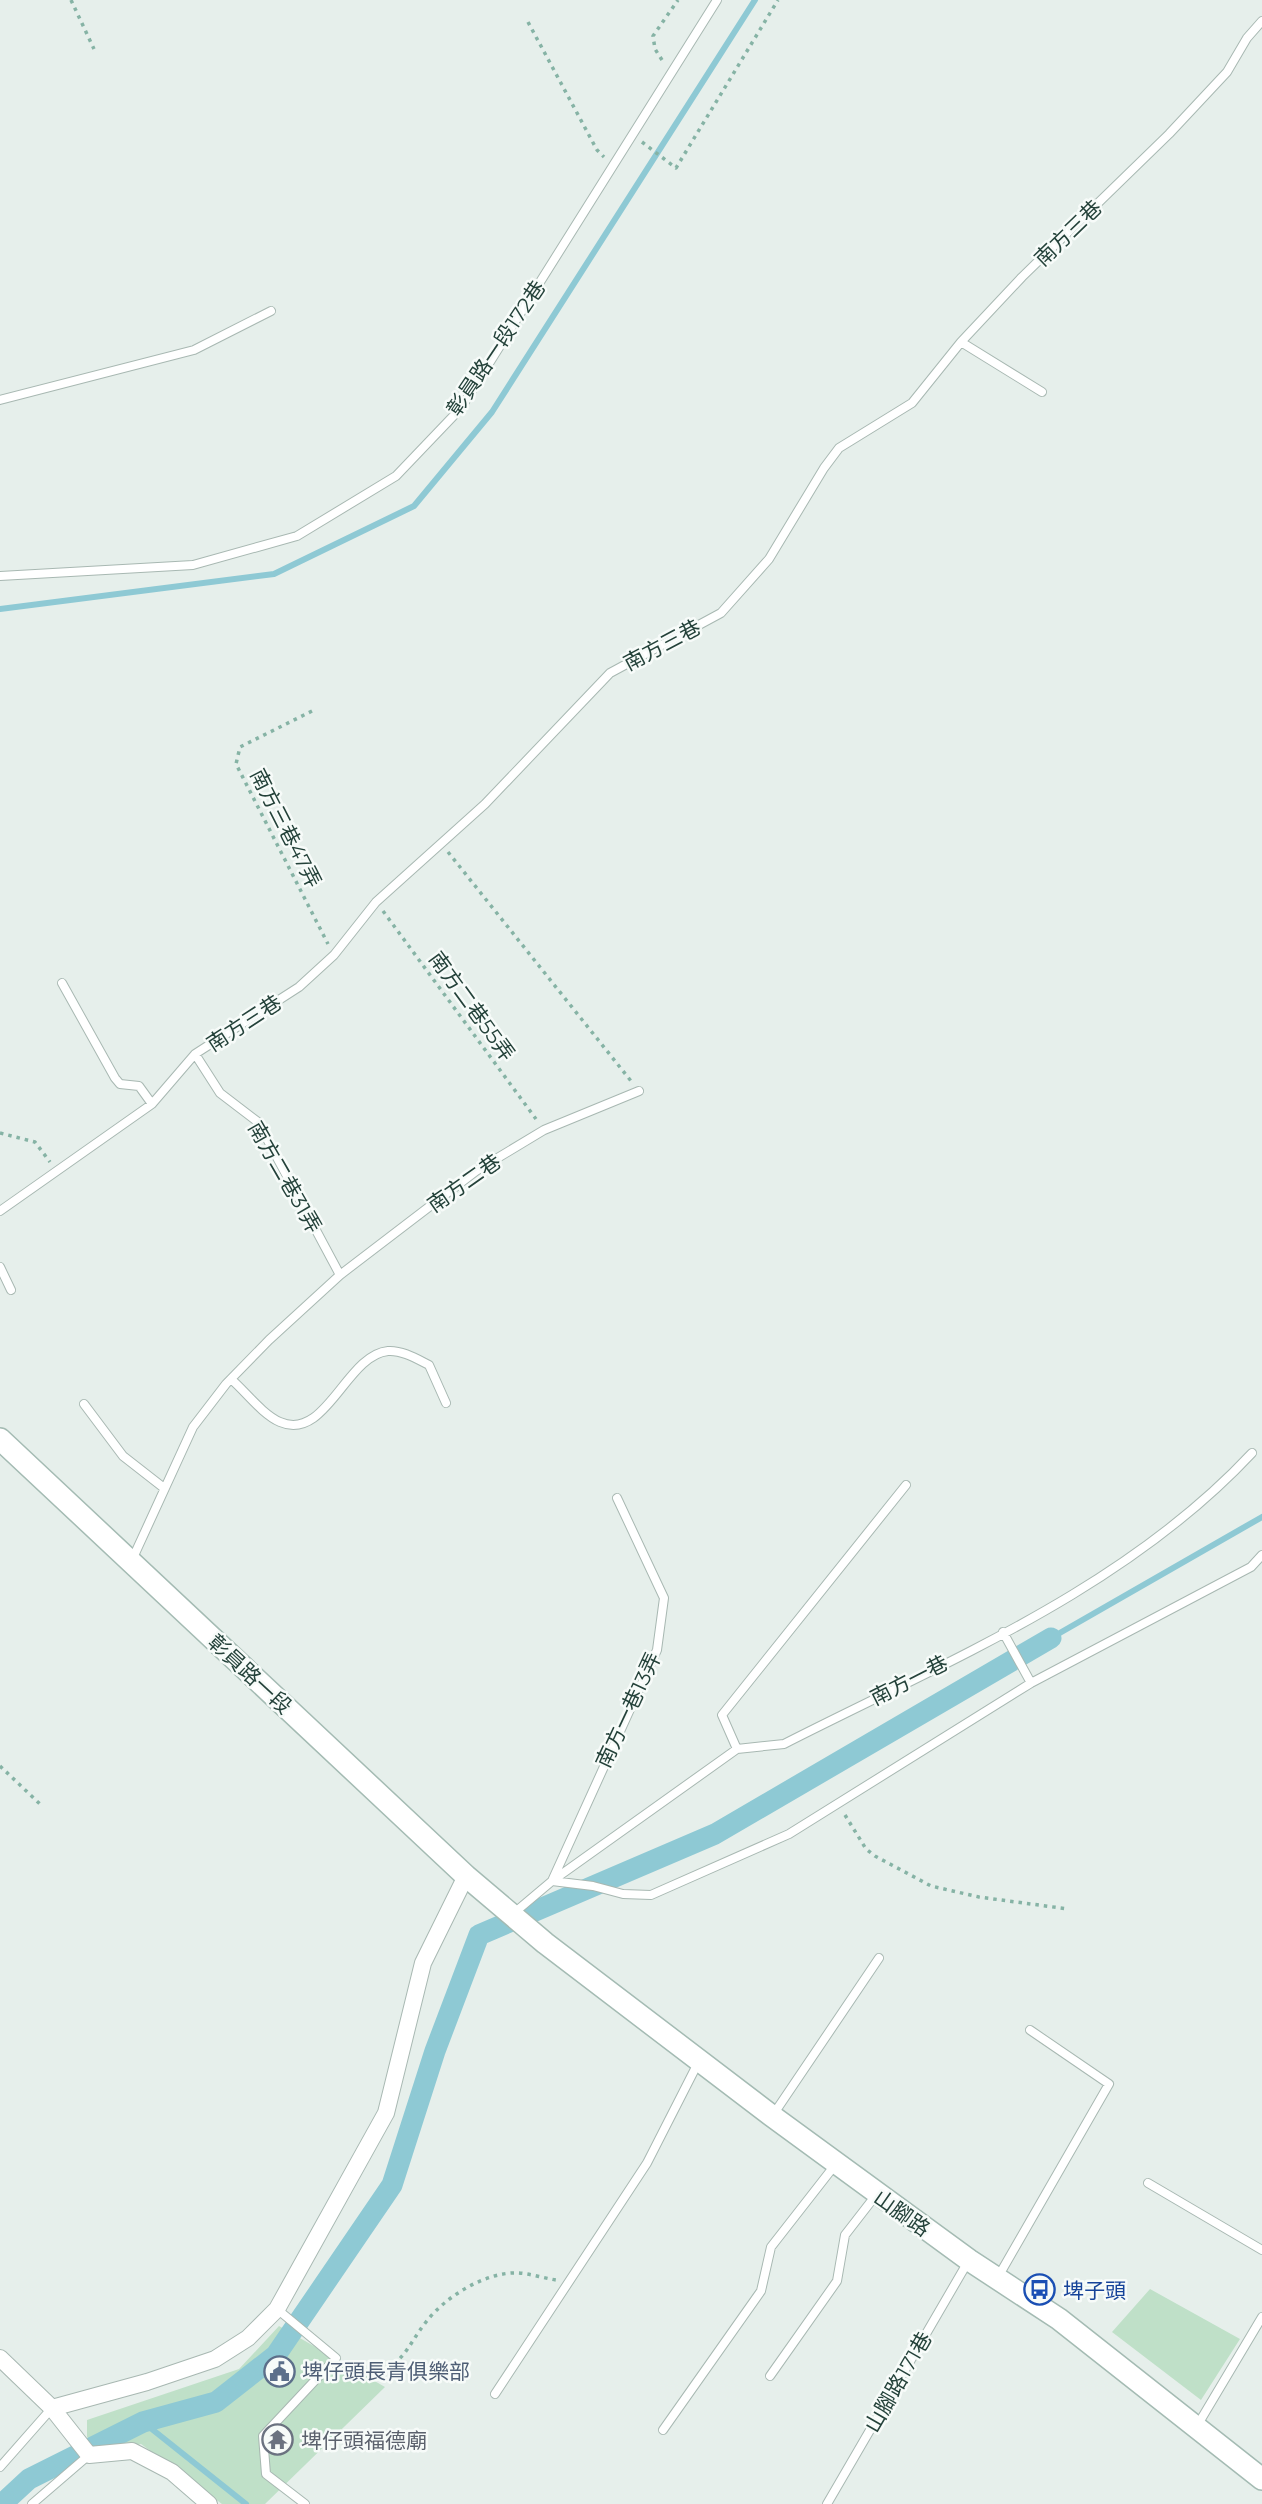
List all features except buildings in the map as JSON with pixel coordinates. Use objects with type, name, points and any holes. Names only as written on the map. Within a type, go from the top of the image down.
[{"type":"main road","name":"彰員路一段","points":[[0,1439],[466,1876],[545,1943]]},
{"type":"main road","name":"山腳路","points":[[545,1943],[876,2194],[1059,2319],[1262,2479]]},
{"type":"street","points":[[52,2408],[147,2382],[215,2359],[248,2338],[277,2309],[386,2113],[423,1962],[466,1876]]},
{"type":"street","points":[[0,2358],[52,2408],[89,2455],[132,2451],[172,2472],[209,2504]]},
{"type":"lane","name":"彰員路一段172巷","points":[[0,576],[193,565],[297,536],[396,476],[461,408],[717,0]]},
{"type":"lane","name":"南方三巷","points":[[0,1211],[152,1104],[195,1055],[299,986],[334,955],[376,902],[485,804],[610,673],[721,613],[769,559],[839,448],[912,403],[961,342],[1227,72],[1247,38],[1262,21]]},
{"type":"lane","points":[[0,400],[194,350],[271,311]]},
{"type":"lane","points":[[961,342],[1042,392]]},
{"type":"lane","points":[[62,983],[115,1078],[120,1084],[139,1086],[152,1104]]},
{"type":"lane","name":"南方二巷31弄","points":[[195,1055],[220,1093],[258,1122],[340,1275]]},
{"type":"lane","name":"南方二巷","points":[[131,1563],[193,1427],[231,1378],[340,1275],[476,1171],[544,1129],[639,1091]]},
{"type":"lane","points":[[0,1267],[11,1290]]},
{"type":"lane","points":[[231,1378],[281,1422],[300,1424],[317,1417],[350,1376],[372,1358],[387,1351],[406,1354],[429,1365],[446,1403]]},
{"type":"lane","points":[[84,1404],[123,1456],[164,1488]]},
{"type":"lane","name":"南方一巷","points":[[508,1911],[737,1749],[784,1744],[1082,1590],[1174,1527],[1220,1488],[1252,1453]]},
{"type":"lane","points":[[737,1749],[722,1715],[906,1485]]},
{"type":"lane","name":"南方一巷13弄","points":[[552,1881],[657,1650],[664,1598],[617,1498]]},
{"type":"lane","points":[[552,1881],[593,1886],[623,1894],[651,1895],[789,1833],[1031,1682],[1251,1567],[1262,1555]]},
{"type":"lane","points":[[1003,1632],[1031,1682]]},
{"type":"lane","points":[[772,2116],[879,1958]]},
{"type":"lane","points":[[997,2279],[1109,2084],[1030,2030]]},
{"type":"lane","points":[[495,2394],[647,2163],[699,2061]]},
{"type":"lane","points":[[663,2430],[761,2291],[771,2247],[835,2164]]},
{"type":"lane","points":[[1149,2183],[1262,2249]]},
{"type":"lane","points":[[770,2376],[837,2281],[845,2235],[876,2194]]},
{"type":"lane","name":"山腳路171巷","points":[[827,2504],[969,2260]]},
{"type":"lane","points":[[277,2309],[336,2358],[263,2436],[266,2474],[305,2504]]},
{"type":"lane","points":[[1197,2426],[1262,2317]]},
{"type":"lane","points":[[0,2467],[52,2408]]},
{"type":"lane","points":[[32,2504],[89,2455]]},
{"type":"path","points":[[71,0],[94,49]]},
{"type":"path","points":[[671,74],[655,49],[653,36],[678,0]]},
{"type":"path","points":[[633,135],[676,168],[778,0]]},
{"type":"path","points":[[528,22],[597,150],[614,165]]},
{"type":"path","name":"南方三巷47弄","points":[[312,711],[240,747],[236,764],[334,955]]},
{"type":"path","points":[[440,844],[639,1091]]},
{"type":"path","name":"南方二巷55弄","points":[[376,902],[544,1129]]},
{"type":"path","points":[[0,1133],[35,1142],[57,1172]]},
{"type":"path","points":[[0,1766],[41,1805]]},
{"type":"path","points":[[838,1803],[866,1849],[931,1886],[979,1897],[1068,1909]]},
{"type":"path","points":[[336,2358],[369,2374],[390,2369],[437,2309],[453,2296],[490,2278],[518,2273],[569,2283]]},
{"type":"green space","points":[[1150,2289],[1240,2339],[1201,2400],[1112,2332]]},
{"type":"green space","points":[[279,2326],[385,2387],[265,2504],[222,2504],[141,2444],[102,2454],[87,2437],[87,2420],[239,2369]]},
{"type":"waterway","points":[[0,609],[274,574],[414,506],[492,412],[755,0]]},
{"type":"waterway","points":[[1051,1638],[1262,1517]]},
{"type":"waterway","points":[[2,2504],[29,2479],[143,2422],[216,2402],[276,2355],[392,2185],[435,2051],[479,1935],[715,1834],[1051,1638]]},
{"type":"waterway","points":[[143,2422],[246,2504]]},
{"type":"place","name":"埤子頭","points":[[1040,2290]]},
{"type":"place","name":"埤仔頭長青俱樂部","points":[[279,2371]]},
{"type":"place","name":"埤仔頭福德廟","points":[[278,2440]]}]
